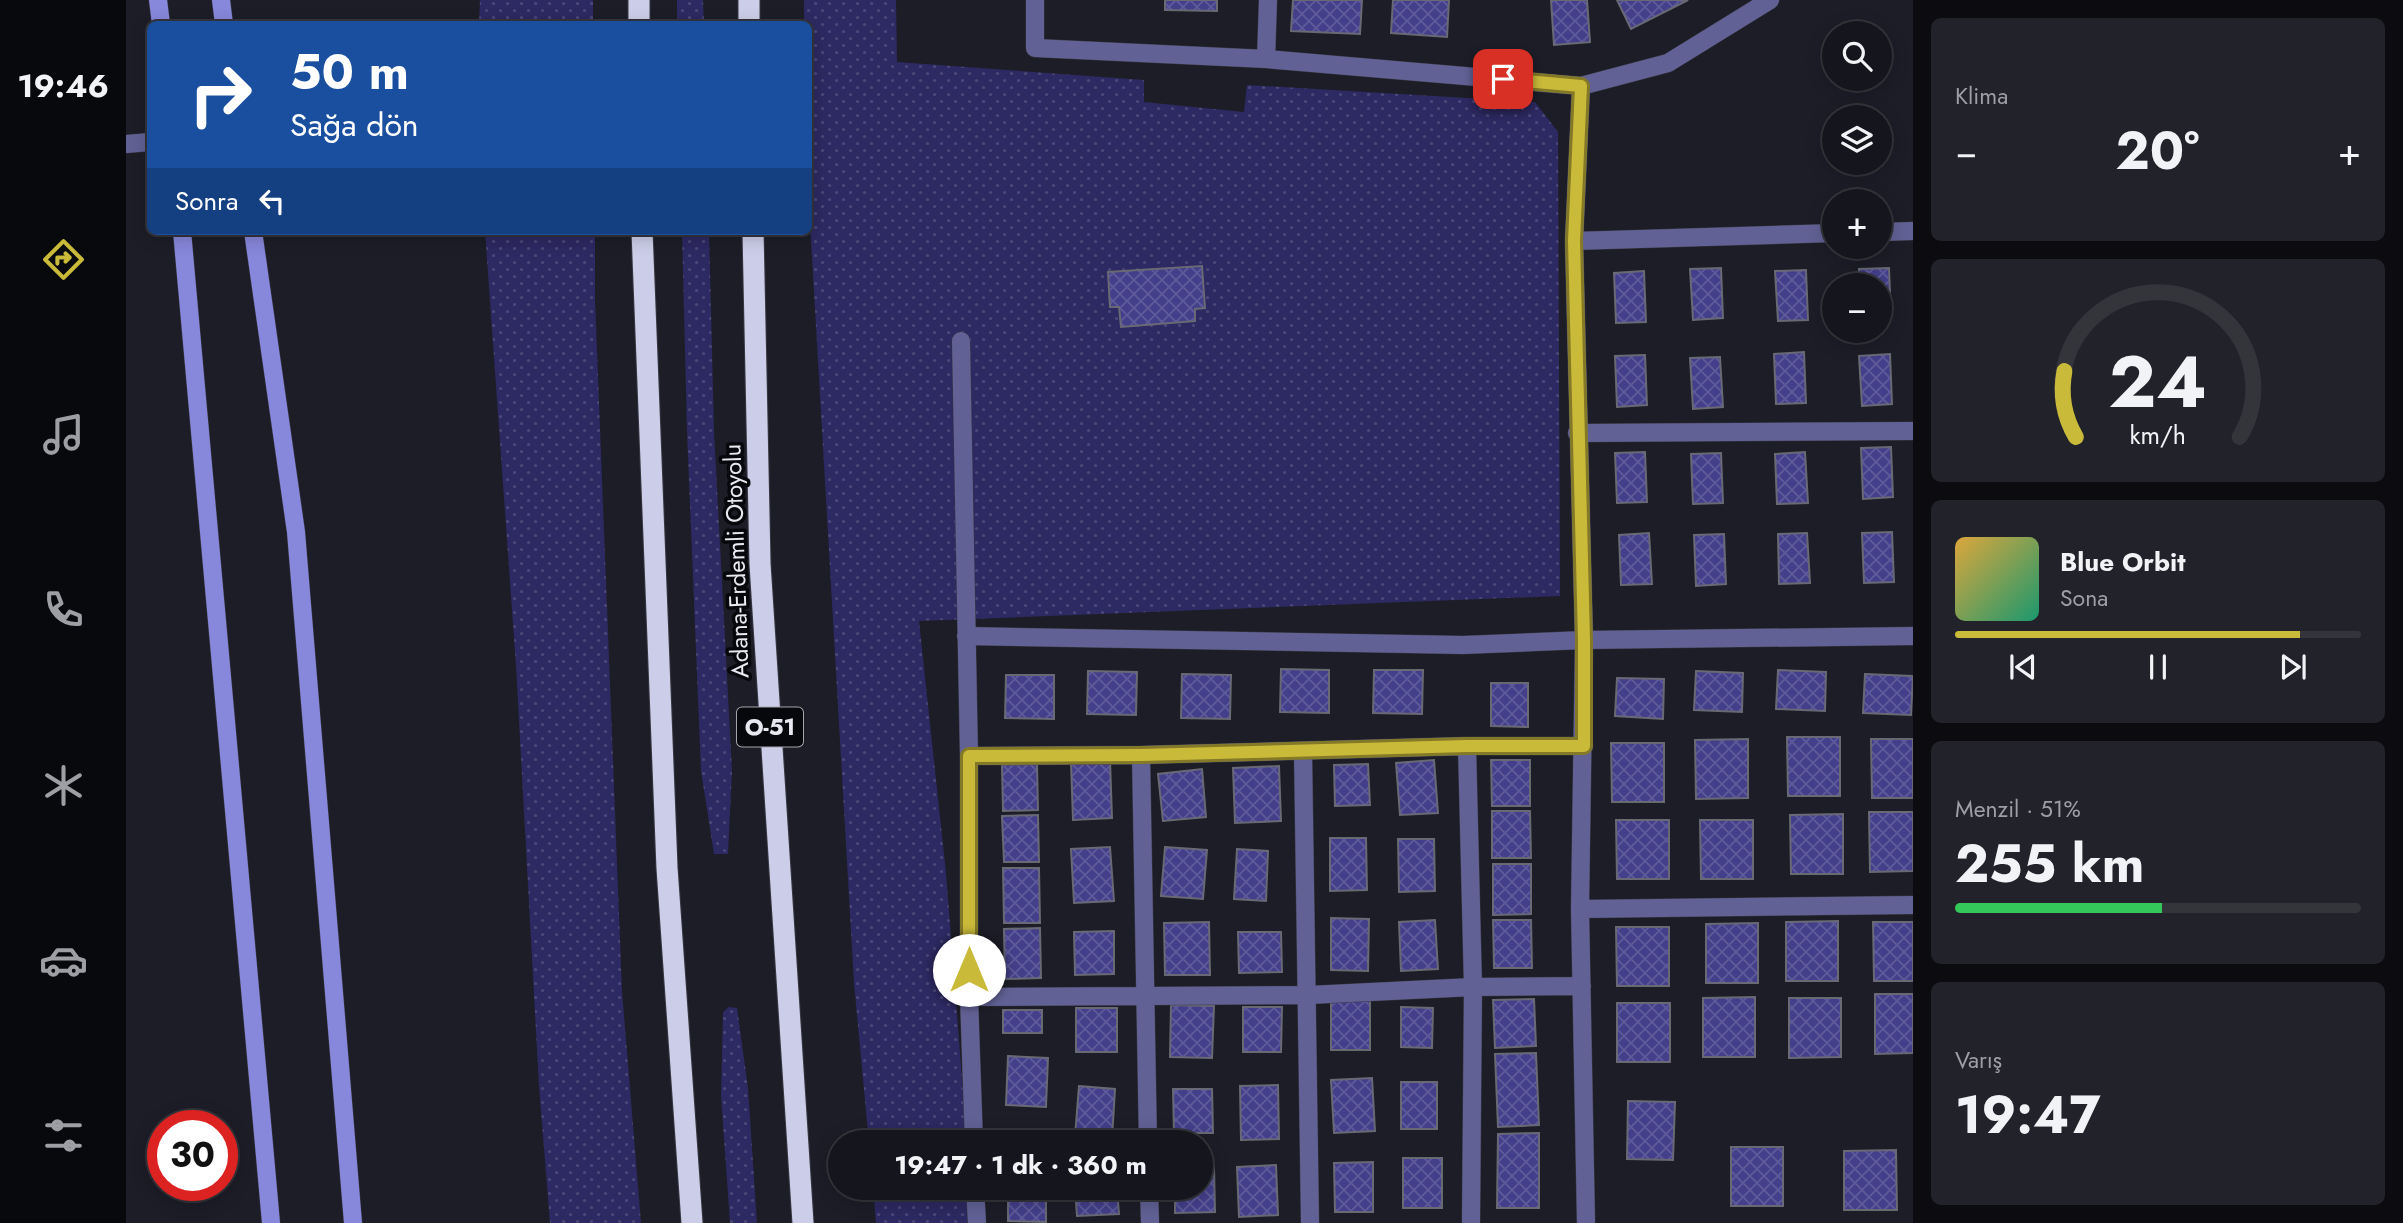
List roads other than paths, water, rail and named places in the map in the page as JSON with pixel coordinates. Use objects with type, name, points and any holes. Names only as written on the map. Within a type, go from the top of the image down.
[{"type":"highway","points":[[639,0],[639,21]]},
{"type":"highway","points":[[749,0],[749,21]]},
{"type":"highway","points":[[642,235],[667,868],[692,1223]]},
{"type":"highway","name":"Adana-Erdemli Otoyolu","points":[[753,235],[760,564],[803,1223]]},
{"type":"street","points":[[158,0],[161,21]]},
{"type":"street","points":[[221,0],[224,21]]},
{"type":"street","points":[[1035,0],[1035,48],[1266,59],[1581,86],[1668,64],[1770,0]]},
{"type":"street","points":[[1266,59],[1268,0]]},
{"type":"street","points":[[1581,86],[1574,241],[1584,640],[1580,909],[1586,1223]]},
{"type":"street","points":[[126,144],[147,142]]},
{"type":"street","points":[[1892,232],[1913,231]]},
{"type":"street","points":[[1574,241],[1822,233]]},
{"type":"street","points":[[183,235],[271,1223]]},
{"type":"street","points":[[254,235],[296,532],[353,1223]]},
{"type":"street","points":[[961,341],[969,756],[969,996],[974,1130]]},
{"type":"street","points":[[1577,433],[1913,431]]},
{"type":"street","points":[[966,636],[1464,645],[1584,640],[1913,636]]},
{"type":"street","points":[[1467,746],[1472,987],[1471,1223]]},
{"type":"street","points":[[969,756],[1584,746]]},
{"type":"street","points":[[1303,751],[1309,995],[1310,1223]]},
{"type":"street","points":[[1141,755],[1148,1130]]},
{"type":"street","points":[[1580,909],[1913,905]]},
{"type":"street","points":[[969,996],[1309,995],[1472,987],[1582,986]]},
{"type":"street","points":[[976,1200],[977,1223]]},
{"type":"street","points":[[1149,1200],[1150,1223]]}]
